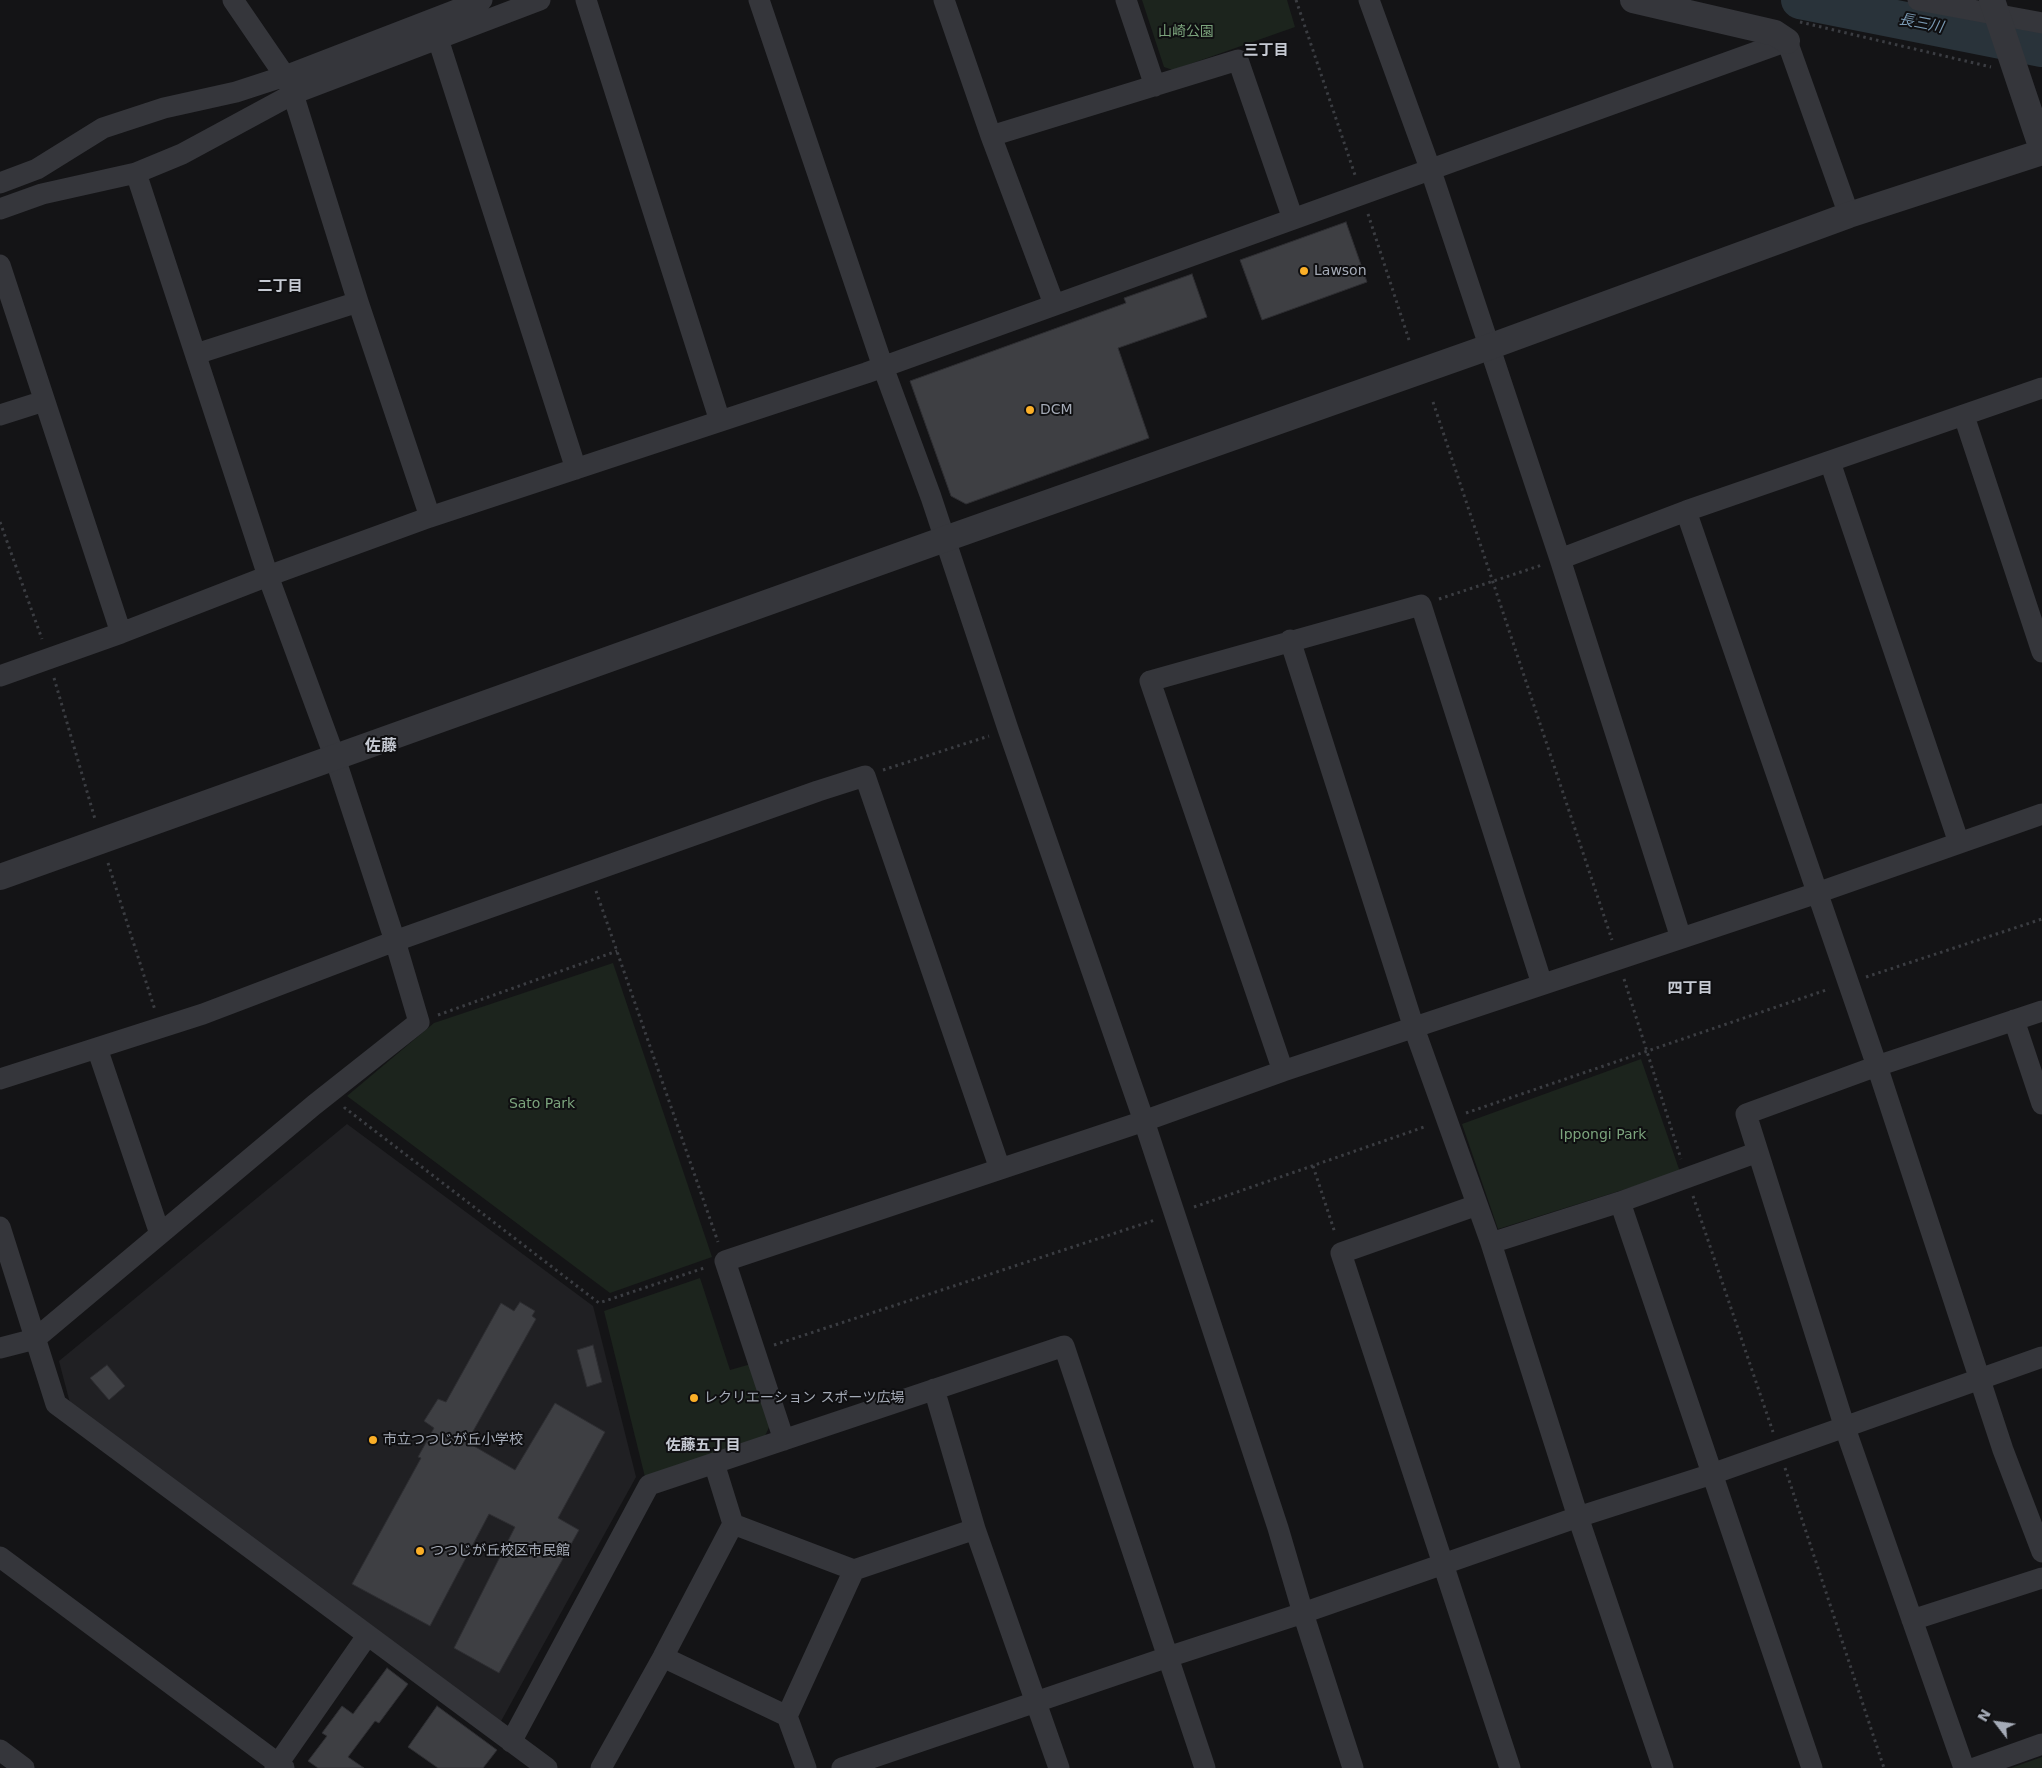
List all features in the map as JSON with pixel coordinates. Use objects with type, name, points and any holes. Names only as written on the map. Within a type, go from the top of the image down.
[{"type":"street","points":[[233,0],[289,85],[358,302],[430,517]]},
{"type":"street","points":[[0,209],[42,194],[136,173],[182,154],[289,85],[482,0]]},
{"type":"street","points":[[0,183],[37,169],[103,128],[164,108],[236,92],[289,85],[438,39],[540,0]]},
{"type":"street","points":[[586,0],[720,420]]},
{"type":"street","points":[[759,0],[882,367],[944,539],[1175,1213],[1278,1528],[1353,1768]]},
{"type":"street","points":[[944,0],[991,136],[1054,304]]},
{"type":"street","points":[[1126,0],[1155,86]]},
{"type":"street","points":[[1369,0],[1431,171],[1560,559],[1681,938]]},
{"type":"street","points":[[1633,0],[1775,33],[1790,31]]},
{"type":"street","points":[[1918,0],[1995,8],[2042,23]]},
{"type":"street","points":[[0,877],[944,539],[1489,347],[1849,215],[2042,150],[2005,70],[1995,8]]},
{"type":"street","points":[[0,676],[121,633],[268,576],[430,517],[882,367],[1054,304],[1431,171],[1790,31]]},
{"type":"street","points":[[1790,31],[1849,215]]},
{"type":"street","points":[[438,39],[576,469]]},
{"type":"street","points":[[991,136],[1238,60],[1293,219]]},
{"type":"street","points":[[0,1348],[35,1339],[314,1105],[419,1022],[395,940],[335,758],[268,576],[136,173]]},
{"type":"street","points":[[0,265],[121,633]]},
{"type":"street","points":[[196,354],[358,302]]},
{"type":"street","points":[[1560,559],[1686,511],[2042,388]]},
{"type":"street","points":[[0,416],[44,401]]},
{"type":"street","points":[[1964,416],[2042,652]]},
{"type":"street","points":[[1830,462],[1959,843]]},
{"type":"street","points":[[1686,511],[1877,1066],[1981,1378],[2003,1450],[2042,1552]]},
{"type":"street","points":[[1283,1071],[1150,681],[1290,640],[1422,605],[1542,984]]},
{"type":"street","points":[[1290,640],[1414,1028],[1491,1243],[1578,1516],[1663,1768]]},
{"type":"street","points":[[0,1079],[203,1014],[395,940],[864,776],[1000,1169]]},
{"type":"street","points":[[784,1440],[754,1352],[715,1264],[1144,1121],[1283,1071],[1817,893],[2042,814]]},
{"type":"street","points":[[1964,1768],[1845,1428],[1746,1114],[1877,1066],[2042,1011]]},
{"type":"street","points":[[2014,1020],[2042,1104]]},
{"type":"street","points":[[97,1048],[160,1234]]},
{"type":"street","points":[[1491,1243],[1620,1202],[1758,1152]]},
{"type":"street","points":[[1620,1202],[1812,1768]]},
{"type":"street","points":[[1478,1205],[1341,1253],[1510,1768]]},
{"type":"street","points":[[0,1227],[56,1404],[547,1768]]},
{"type":"street","points":[[511,1742],[649,1485],[1064,1346],[1206,1768]]},
{"type":"street","points":[[842,1768],[1168,1656],[1303,1613],[1578,1516],[1712,1474],[2042,1357]]},
{"type":"street","points":[[934,1389],[975,1529],[1059,1768]]},
{"type":"street","points":[[601,1768],[663,1657],[733,1524],[714,1463]]},
{"type":"street","points":[[733,1524],[854,1570],[975,1529]]},
{"type":"street","points":[[2,1561],[279,1766],[367,1636]]},
{"type":"street","points":[[787,1716],[854,1570]]},
{"type":"street","points":[[1912,1620],[2042,1578]]},
{"type":"street","points":[[663,1657],[787,1716],[806,1768]]},
{"type":"street","points":[[1975,1768],[2042,1744]]},
{"type":"street","points":[[0,1750],[24,1768]]},
{"type":"path","points":[[1296,0],[1410,343]]},
{"type":"path","points":[[1790,31],[2005,70]]},
{"type":"path","points":[[1433,402],[1618,959],[1687,1177],[1780,1450],[1884,1768]]},
{"type":"path","points":[[0,522],[49,659],[101,840],[160,1027]]},
{"type":"path","points":[[1422,605],[1560,559]]},
{"type":"path","points":[[864,776],[1008,729]]},
{"type":"path","points":[[590,872],[617,951],[715,1264],[708,1277]]},
{"type":"path","points":[[754,1352],[1175,1213],[1848,982],[2042,919]]},
{"type":"path","points":[[419,1022],[617,951]]},
{"type":"path","points":[[338,1114],[345,1108],[599,1304],[715,1264]]},
{"type":"path","points":[[1313,1166],[1341,1253]]},
{"type":"shaded area","name":"市立つつじが丘小学校","points":[[347,1124],[593,1306],[636,1477],[500,1723],[70,1403],[59,1361]]},
{"type":"green space","name":"山崎公園","points":[[1142,0],[1287,0],[1295,27],[1173,70],[1164,67]]},
{"type":"green space","name":"Sato Park","points":[[613,963],[712,1257],[610,1293],[347,1096],[434,1023]]},
{"type":"green space","name":"Ippongi Park","points":[[1641,1059],[1680,1172],[1498,1229],[1462,1124]]},
{"type":"green space","name":"レクリエーション スポーツ広場","points":[[700,1278],[730,1370],[751,1364],[770,1425],[765,1436],[645,1477],[604,1311]]},
{"type":"green space","points":[[2042,1757],[2042,1768],[2011,1768]]},
{"type":"building","name":"Lawson","points":[[1346,222],[1367,282],[1262,320],[1240,260]]},
{"type":"building","name":"DCM","points":[[1192,274],[1207,317],[1118,348],[1149,438],[966,504],[951,496],[910,381],[1126,303],[1124,298]]},
{"type":"building","points":[[520,1302],[535,1311],[532,1316],[536,1319],[467,1442],[515,1470],[555,1403],[605,1432],[558,1518],[579,1530],[499,1673],[454,1648],[515,1527],[489,1514],[430,1626],[352,1584],[421,1458],[418,1457],[434,1428],[424,1421],[438,1399],[446,1402],[501,1303],[514,1311]]},
{"type":"building","points":[[593,1345],[602,1382],[587,1387],[577,1350]]},
{"type":"building","points":[[107,1365],[125,1386],[109,1400],[90,1378]]},
{"type":"building","points":[[387,1668],[408,1684],[379,1723],[375,1721],[348,1757],[364,1768],[318,1768],[308,1761],[327,1736],[322,1733],[342,1706],[353,1714]]},
{"type":"building","points":[[437,1706],[497,1750],[483,1768],[438,1768],[408,1747]]},
{"type":"waterway","name":"長三川","points":[[1800,0],[2042,48]]},
{"type":"place","name":"Lawson","points":[[1304,271]]},
{"type":"place","name":"DCM","points":[[1030,410]]},
{"type":"place","name":"レクリエーション スポーツ広場","points":[[694,1398]]},
{"type":"place","name":"市立つつじが丘小学校","points":[[373,1440]]},
{"type":"place","name":"つつじが丘校区市民館","points":[[420,1551]]},
{"type":"district","name":"三丁目","points":[[1266,51]]},
{"type":"district","name":"二丁目","points":[[280,287]]},
{"type":"district","name":"佐藤","points":[[381,747]]},
{"type":"district","name":"四丁目","points":[[1690,989]]},
{"type":"district","name":"佐藤五丁目","points":[[703,1446]]}]
